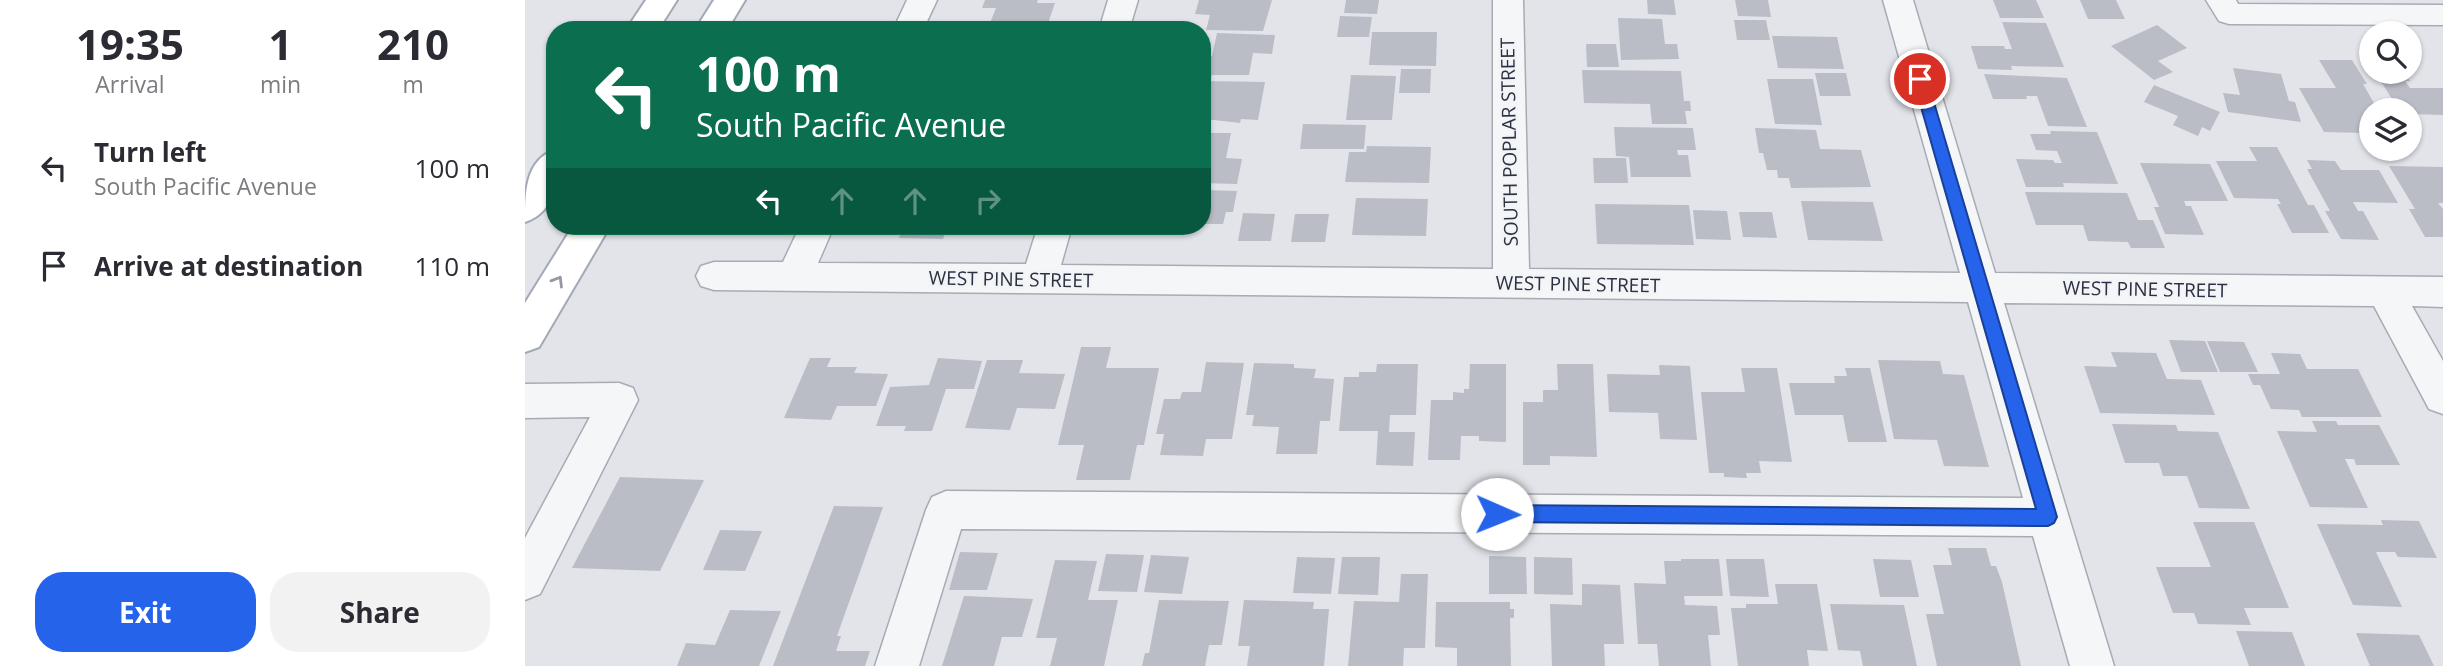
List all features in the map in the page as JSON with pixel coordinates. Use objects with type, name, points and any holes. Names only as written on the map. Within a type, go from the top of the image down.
[{"type":"main road","points":[[648,21],[661,0]]},
{"type":"main road","points":[[717,21],[730,0]]},
{"type":"main road","points":[[525,208],[546,176]]},
{"type":"main road","points":[[525,335],[586,235]]},
{"type":"street","points":[[912,21],[922,0]]},
{"type":"street","points":[[1117,21],[1123,0]]},
{"type":"street","name":"SOUTH POPLAR STREET","points":[[1508,0],[1511,283]]},
{"type":"street","points":[[1898,0],[1979,288],[2092,666]]},
{"type":"street","points":[[2225,7],[2443,15]]},
{"type":"street","points":[[794,277],[813,235]]},
{"type":"street","points":[[1039,279],[1052,235]]},
{"type":"street","name":"WEST PINE STREET","points":[[713,276],[2443,292]]},
{"type":"street","points":[[2385,292],[2443,397]]},
{"type":"street","points":[[525,401],[619,400],[525,580]]},
{"type":"street","points":[[897,666],[946,510],[2048,517]]},
{"type":"building","points":[[985,0],[1038,0],[1037,3],[1055,3],[1049,21],[991,21],[996,8],[982,8]]},
{"type":"building","points":[[1199,0],[1272,0],[1263,31],[1211,30],[1210,15],[1195,14]]},
{"type":"building","points":[[1346,0],[1379,0],[1377,14],[1344,13]]},
{"type":"building","points":[[1647,0],[1674,0],[1676,15],[1648,14]]},
{"type":"building","points":[[1735,0],[1768,0],[1771,17],[1738,16]]},
{"type":"building","points":[[1993,0],[2036,0],[2044,18],[2000,18]]},
{"type":"building","points":[[2080,0],[2116,0],[2125,19],[2088,19]]},
{"type":"building","points":[[1340,16],[1372,17],[1369,37],[1337,37]]},
{"type":"building","points":[[1618,18],[1662,19],[1665,44],[1677,44],[1679,59],[1621,60]]},
{"type":"building","points":[[1734,20],[1766,20],[1770,40],[1737,40]]},
{"type":"building","points":[[2002,22],[2046,23],[2064,67],[2011,66],[2012,70],[1978,69],[1971,46],[2004,46],[2005,49],[2012,49]]},
{"type":"building","points":[[2157,25],[2187,48],[2158,61],[2173,72],[2154,80],[2111,46]]},
{"type":"building","points":[[1372,32],[1437,32],[1436,66],[1369,65]]},
{"type":"building","points":[[1217,33],[1275,35],[1272,54],[1253,53],[1249,75],[1211,77]]},
{"type":"building","points":[[1772,36],[1837,37],[1844,69],[1778,68]]},
{"type":"building","points":[[1586,44],[1616,44],[1619,67],[1587,67]]},
{"type":"building","points":[[2319,60],[2352,60],[2359,71],[2359,84],[2363,84],[2371,98],[2359,98],[2359,133],[2324,132],[2299,88],[2336,88]]},
{"type":"building","points":[[2233,68],[2281,74],[2289,101],[2295,102],[2301,122],[2228,112],[2223,93],[2240,95]]},
{"type":"building","points":[[1401,69],[1431,69],[1430,93],[1399,93]]},
{"type":"building","points":[[1582,70],[1681,71],[1684,101],[1690,101],[1691,111],[1685,111],[1687,124],[1652,124],[1650,104],[1584,103]]},
{"type":"building","points":[[1815,73],[1846,73],[1851,96],[1820,96]]},
{"type":"building","points":[[1984,74],[2067,78],[2087,127],[2048,126],[2037,96],[2026,96],[2027,99],[1993,99]]},
{"type":"building","points":[[1351,75],[1396,76],[1392,120],[1346,120]]},
{"type":"building","points":[[1767,79],[1813,79],[1822,125],[1775,124]]},
{"type":"building","points":[[1211,81],[1265,82],[1258,120],[1241,119],[1240,123],[1211,120]]},
{"type":"building","points":[[2383,84],[2407,84],[2410,88],[2443,88],[2443,115],[2422,114],[2422,98],[2391,98]]},
{"type":"building","points":[[2154,85],[2220,112],[2210,131],[2202,127],[2198,136],[2173,125],[2178,116],[2144,102]]},
{"type":"building","points":[[1303,124],[1366,125],[1364,149],[1300,149]]},
{"type":"building","points":[[1614,127],[1693,128],[1696,150],[1677,150],[1678,155],[1688,155],[1691,177],[1631,177],[1629,157],[1616,156]]},
{"type":"building","points":[[1755,128],[1816,130],[1820,149],[1861,150],[1871,187],[1791,188],[1789,178],[1778,178],[1777,170],[1767,170],[1763,153],[1759,153]]},
{"type":"building","points":[[2050,131],[2097,132],[2118,184],[2063,183],[2064,187],[2026,187],[2016,159],[2053,160],[2055,163],[2062,163],[2057,151],[2036,150],[2030,134],[2051,134]]},
{"type":"building","points":[[1211,133],[1231,133],[1226,158],[1242,159],[1237,184],[1211,183]]},
{"type":"building","points":[[1367,146],[1431,147],[1429,183],[1345,182],[1349,152],[1366,152]]},
{"type":"building","points":[[2249,147],[2277,147],[2308,205],[2314,205],[2329,233],[2292,233],[2277,204],[2281,204],[2278,199],[2234,198],[2216,161],[2257,161]]},
{"type":"building","points":[[1593,158],[1626,158],[1628,183],[1594,183]]},
{"type":"building","points":[[2307,160],[2335,161],[2341,170],[2379,170],[2398,203],[2353,202],[2358,211],[2363,211],[2379,240],[2341,239],[2325,211],[2330,211],[2307,169],[2312,169]]},
{"type":"building","points":[[2140,163],[2210,164],[2228,201],[2184,201],[2186,206],[2191,206],[2204,235],[2165,234],[2154,207],[2159,207]]},
{"type":"building","points":[[2389,166],[2443,167],[2443,203],[2438,203],[2443,209],[2443,237],[2425,237],[2409,209],[2415,209]]},
{"type":"building","points":[[1211,190],[1237,191],[1233,212],[1226,212],[1223,224],[1211,224]]},
{"type":"building","points":[[2025,192],[2127,193],[2138,220],[2153,220],[2165,248],[2131,248],[2128,242],[2088,241],[2083,225],[2036,225]]},
{"type":"building","points":[[1356,198],[1428,199],[1426,236],[1352,235]]},
{"type":"building","points":[[1801,201],[1873,202],[1883,241],[1808,240]]},
{"type":"building","points":[[1595,204],[1689,205],[1694,245],[1597,244]]},
{"type":"building","points":[[1693,210],[1727,211],[1731,240],[1696,239]]},
{"type":"building","points":[[1739,212],[1772,212],[1777,238],[1743,237]]},
{"type":"building","points":[[1243,213],[1275,214],[1271,241],[1238,241]]},
{"type":"building","points":[[1295,214],[1329,214],[1325,242],[1291,242]]},
{"type":"building","points":[[900,235],[945,235],[943,239],[899,238]]},
{"type":"building","points":[[2169,340],[2205,341],[2218,372],[2181,372]]},
{"type":"building","points":[[2207,341],[2244,342],[2258,372],[2220,372]]},
{"type":"building","points":[[1081,347],[1111,347],[1106,368],[1159,368],[1144,445],[1137,445],[1130,480],[1076,480],[1084,445],[1058,445]]},
{"type":"building","points":[[2111,352],[2156,353],[2167,379],[2201,380],[2215,415],[2100,413],[2084,366],[2117,367]]},
{"type":"building","points":[[2271,353],[2300,354],[2307,369],[2358,369],[2382,417],[2302,417],[2299,410],[2271,409],[2260,385],[2253,385],[2248,374],[2280,374]]},
{"type":"building","points":[[810,358],[831,358],[827,367],[857,367],[854,373],[888,374],[876,406],[837,406],[831,420],[784,418]]},
{"type":"building","points":[[938,358],[982,361],[974,389],[946,389],[932,431],[904,431],[906,426],[876,426],[890,387],[929,385]]},
{"type":"building","points":[[987,360],[1023,360],[1019,373],[1065,374],[1055,409],[1017,408],[1010,430],[965,428]]},
{"type":"building","points":[[1878,360],[1940,361],[1943,374],[1964,375],[1989,467],[1944,466],[1937,440],[1894,439]]},
{"type":"building","points":[[1206,362],[1244,363],[1232,439],[1206,439],[1203,456],[1160,455],[1164,434],[1156,434],[1164,399],[1180,399],[1182,392],[1201,392]]},
{"type":"building","points":[[1254,363],[1294,364],[1294,368],[1316,369],[1314,378],[1334,379],[1330,421],[1320,421],[1317,454],[1276,454],[1279,427],[1252,426],[1254,415],[1246,415]]},
{"type":"building","points":[[1377,364],[1418,364],[1416,415],[1390,415],[1389,432],[1415,432],[1413,466],[1376,465],[1378,431],[1339,431],[1344,377],[1359,377],[1359,372],[1376,372]]},
{"type":"building","points":[[1470,364],[1506,364],[1506,442],[1479,441],[1479,436],[1461,436],[1460,460],[1428,460],[1431,400],[1453,400],[1453,392],[1464,393],[1464,389],[1469,389]]},
{"type":"building","points":[[1557,364],[1593,364],[1597,457],[1550,456],[1550,465],[1523,465],[1523,402],[1543,402],[1543,390],[1558,390]]},
{"type":"building","points":[[1659,365],[1690,366],[1697,440],[1660,439],[1658,413],[1609,412],[1607,374],[1660,375]]},
{"type":"building","points":[[1741,368],[1777,368],[1792,462],[1759,461],[1761,473],[1746,473],[1747,478],[1724,477],[1724,473],[1709,473],[1701,392],[1745,392]]},
{"type":"building","points":[[1845,368],[1870,368],[1887,442],[1848,442],[1843,415],[1795,415],[1789,383],[1835,383],[1834,376],[1847,376]]},
{"type":"building","points":[[2312,421],[2336,421],[2338,425],[2379,425],[2400,465],[2356,465],[2354,459],[2345,459],[2368,508],[2310,507],[2277,431],[2317,432]]},
{"type":"building","points":[[2112,424],[2176,425],[2178,431],[2218,432],[2250,509],[2199,508],[2187,476],[2163,476],[2159,463],[2125,463]]},
{"type":"building","points":[[620,477],[704,480],[660,571],[572,568]]},
{"type":"building","points":[[834,506],[883,507],[837,636],[841,636],[836,651],[870,651],[865,666],[773,666]]},
{"type":"building","points":[[2381,520],[2419,521],[2437,558],[2398,557],[2395,552],[2376,552],[2402,607],[2353,605],[2317,524],[2383,525]]},
{"type":"building","points":[[2193,522],[2254,522],[2289,608],[2244,608],[2251,625],[2198,624],[2194,613],[2173,613],[2156,567],[2211,567]]},
{"type":"building","points":[[720,530],[762,531],[745,571],[703,570]]},
{"type":"building","points":[[1948,548],[1986,548],[1991,566],[1996,566],[2002,582],[2021,666],[1937,666],[1926,614],[1944,614],[1933,565],[1952,565]]},
{"type":"building","points":[[960,552],[998,553],[987,590],[949,590]]},
{"type":"building","points":[[1106,554],[1144,555],[1137,592],[1098,591]]},
{"type":"building","points":[[1151,555],[1189,557],[1182,594],[1144,592]]},
{"type":"building","points":[[1489,556],[1526,557],[1527,594],[1489,594]]},
{"type":"building","points":[[1297,557],[1335,558],[1331,594],[1293,593]]},
{"type":"building","points":[[1342,557],[1380,557],[1378,595],[1338,594]]},
{"type":"building","points":[[1534,557],[1572,558],[1573,595],[1534,594]]},
{"type":"building","points":[[1719,559],[1723,596],[1684,596],[1685,605],[1717,606],[1720,635],[1708,635],[1711,666],[1659,666],[1657,644],[1638,644],[1634,583],[1666,584],[1664,561]]},
{"type":"building","points":[[1726,559],[1764,559],[1769,597],[1730,596]]},
{"type":"building","points":[[1873,559],[1911,560],[1919,597],[1880,597]]},
{"type":"building","points":[[1055,560],[1097,561],[1088,600],[1118,600],[1104,666],[1050,666],[1057,638],[1036,638]]},
{"type":"building","points":[[1401,574],[1428,574],[1425,648],[1404,648],[1403,666],[1348,666],[1354,601],[1399,602]]},
{"type":"building","points":[[1582,584],[1620,585],[1624,644],[1604,644],[1605,666],[1552,666],[1550,604],[1582,605]]},
{"type":"building","points":[[1775,584],[1817,584],[1828,651],[1807,650],[1809,666],[1738,666],[1731,608],[1746,608],[1746,604],[1778,604]]},
{"type":"building","points":[[964,596],[1033,599],[1022,637],[1002,637],[994,666],[942,666]]},
{"type":"building","points":[[1159,600],[1229,601],[1222,645],[1209,645],[1205,666],[1142,666],[1145,653],[1149,653]]},
{"type":"building","points":[[1244,600],[1314,602],[1313,609],[1329,609],[1324,666],[1247,666],[1250,646],[1238,646]]},
{"type":"building","points":[[1436,602],[1510,602],[1510,609],[1514,609],[1514,618],[1510,618],[1511,666],[1457,666],[1457,648],[1435,647]]},
{"type":"building","points":[[1830,604],[1904,605],[1917,666],[1863,666],[1860,651],[1838,650]]},
{"type":"building","points":[[730,610],[781,611],[759,666],[677,666],[686,643],[715,645]]},
{"type":"building","points":[[2236,631],[2292,632],[2305,666],[2249,666]]},
{"type":"building","points":[[2356,633],[2419,635],[2434,666],[2370,666]]},
{"type":"route","points":[[1497,514],[2048,517],[1920,79]]}]
